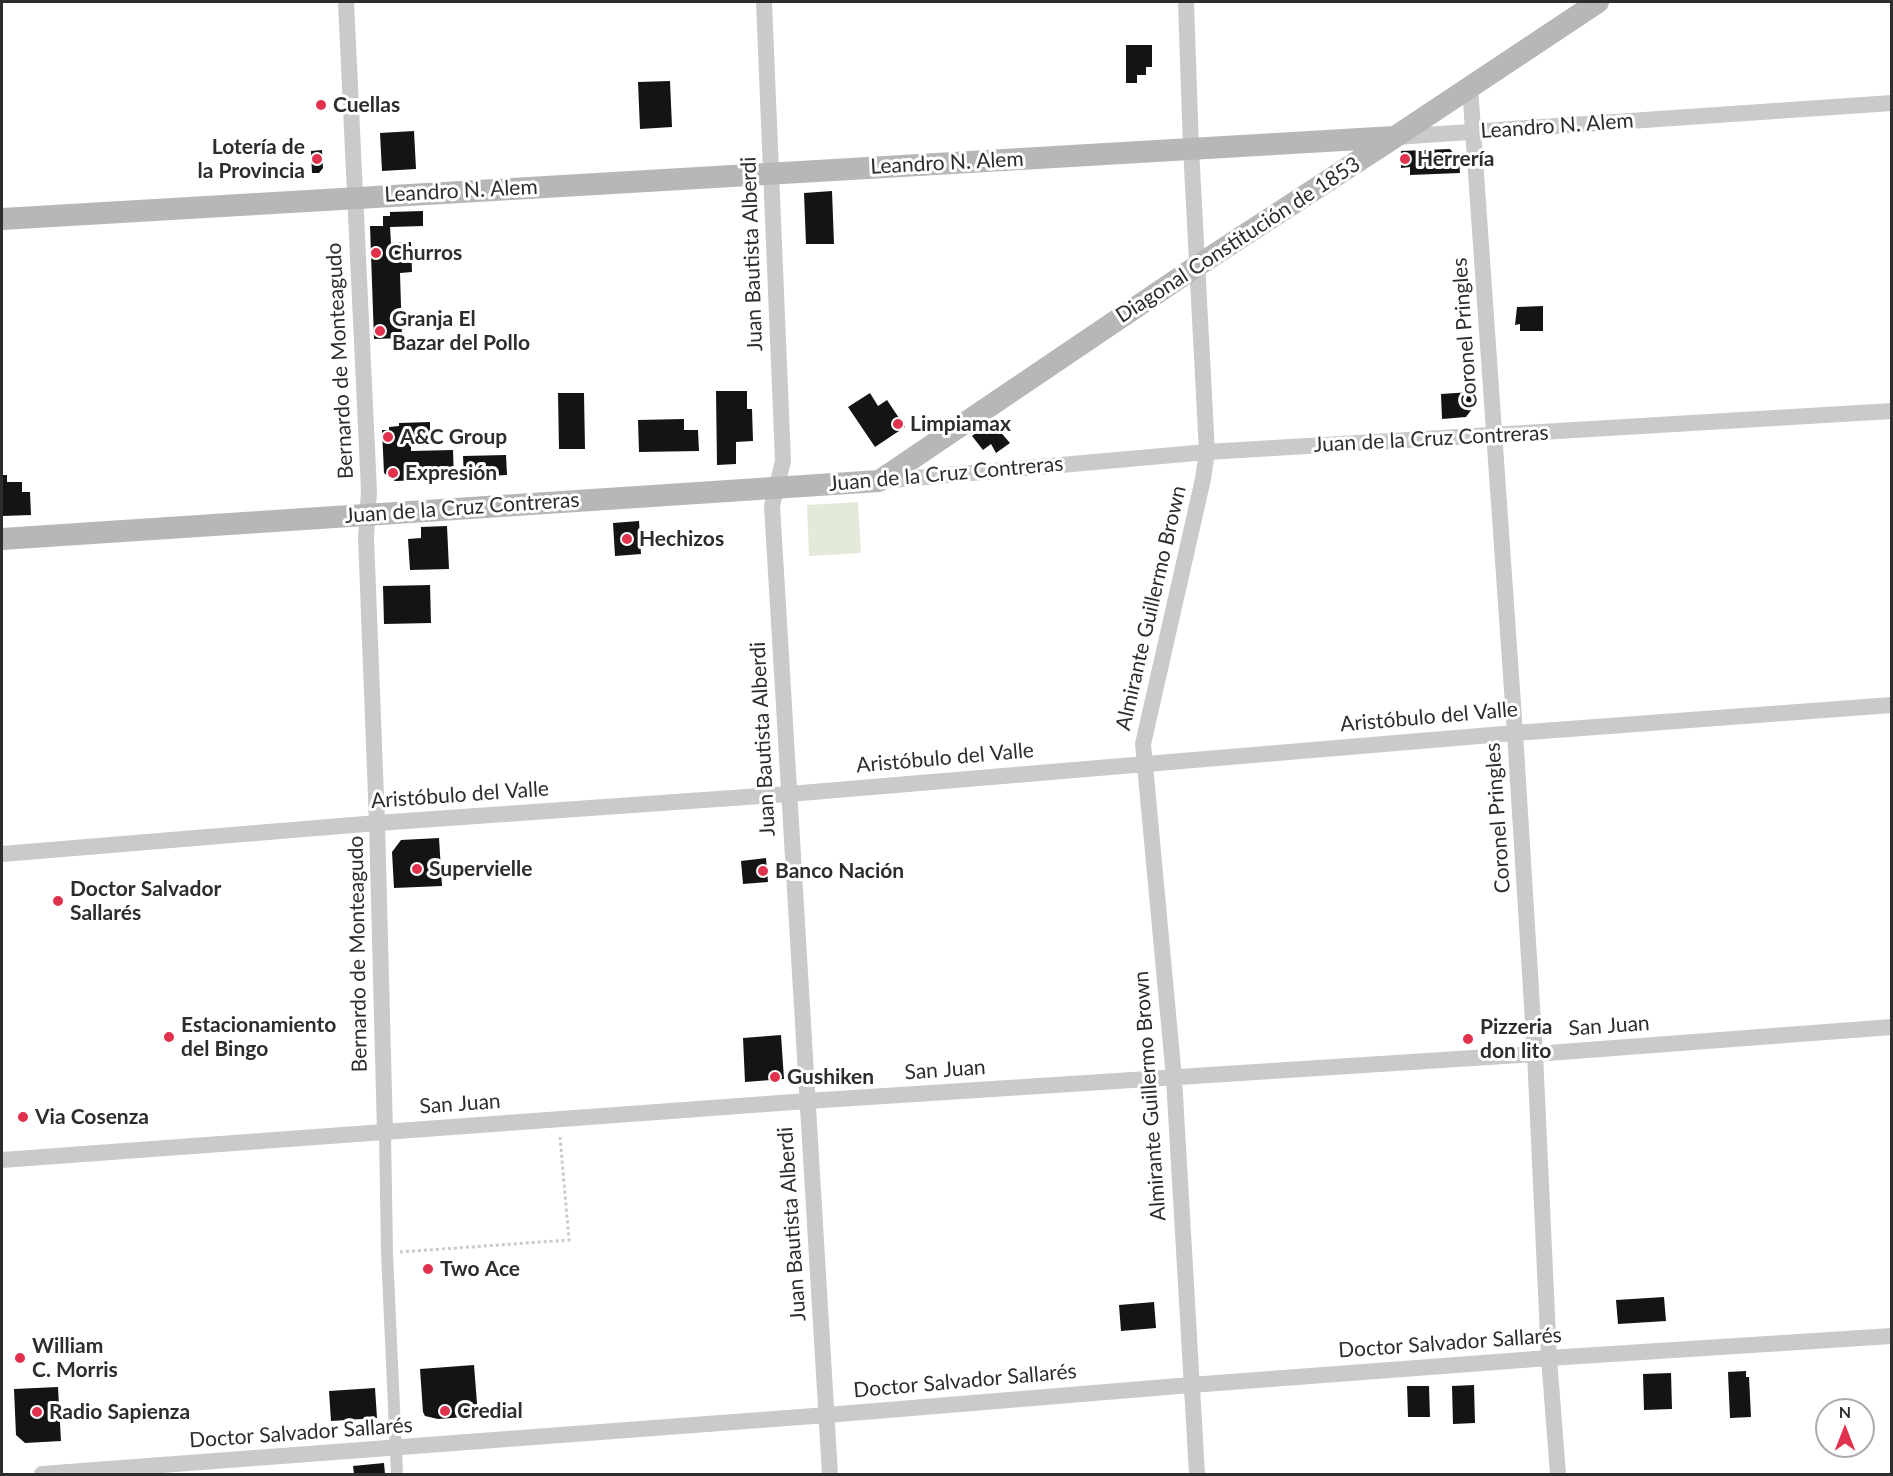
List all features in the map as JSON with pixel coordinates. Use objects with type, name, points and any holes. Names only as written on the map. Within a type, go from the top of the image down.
[{"type":"main road","name":"Diagonal Constitución de 1853","points":[[879,481],[1197,266],[1598,2]]},
{"type":"main road","name":"Leandro N. Alem","points":[[2,219],[1395,137]]},
{"type":"main road","name":"Juan de la Cruz Contreras","points":[[2,539],[879,481]]},
{"type":"street","name":"Bernardo de Monteagudo","points":[[346,2],[369,491],[366,537],[377,823],[387,1253],[397,1474]]},
{"type":"street","name":"Juan Bautista Alberdi","points":[[764,2],[783,461],[772,506],[830,1474]]},
{"type":"street","name":"Almirante Guillermo Brown","points":[[1186,2],[1191,148],[1207,452],[1203,479],[1143,744],[1174,1078],[1197,1474]]},
{"type":"street","name":"Coronel Pringles","points":[[1470,87],[1515,733],[1535,1054],[1549,1358],[1558,1474]]},
{"type":"street","name":"Leandro N. Alem","points":[[1395,137],[1892,103]]},
{"type":"street","name":"Juan de la Cruz Contreras","points":[[879,481],[1207,452],[1892,411]]},
{"type":"street","name":"Aristóbulo del Valle","points":[[2,854],[377,823],[789,794],[1515,733],[1892,705]]},
{"type":"street","name":"San Juan","points":[[2,1160],[807,1101],[1535,1054],[1892,1028]]},
{"type":"street","name":"Doctor Salvador Sallarés","points":[[42,1474],[827,1416],[1549,1358],[1892,1336]]},
{"type":"path","points":[[387,1253],[569,1240],[558,1120]]},
{"type":"green space","points":[[858,502],[861,553],[809,556],[807,505]]},
{"type":"building","points":[[1126,45],[1152,45],[1152,67],[1146,67],[1146,75],[1137,75],[1137,83],[1126,83]]},
{"type":"building","points":[[670,81],[672,127],[640,129],[638,82]]},
{"type":"building","points":[[414,131],[416,169],[382,171],[380,133]]},
{"type":"building","points":[[1450,149],[1459,160],[1460,173],[1410,175],[1410,167],[1401,168],[1401,151]]},
{"type":"building","name":"Lotería de la Provincia","points":[[322,150],[323,168],[319,173],[312,173],[311,151]]},
{"type":"building","points":[[832,191],[834,244],[806,244],[804,193]]},
{"type":"building","points":[[423,211],[423,226],[390,227],[391,243],[411,242],[412,272],[400,273],[402,338],[374,339],[370,226],[383,226],[383,216],[390,216],[390,212]]},
{"type":"building","points":[[1543,306],[1543,331],[1520,331],[1520,324],[1515,325],[1517,307]]},
{"type":"building","points":[[716,391],[747,391],[747,409],[752,409],[753,441],[736,442],[736,464],[717,465]]},
{"type":"building","points":[[1471,392],[1472,409],[1466,417],[1442,419],[1441,394]]},
{"type":"building","points":[[558,393],[584,393],[585,449],[559,449]]},
{"type":"building","points":[[870,393],[878,406],[887,400],[905,427],[875,447],[848,407]]},
{"type":"building","points":[[684,419],[684,430],[698,430],[699,451],[639,452],[638,420]]},
{"type":"building","points":[[991,421],[1010,443],[996,453],[991,444],[983,450],[972,436]]},
{"type":"building","points":[[430,422],[430,442],[411,442],[411,451],[453,450],[454,479],[395,481],[384,473],[382,430],[399,426],[399,423]]},
{"type":"building","points":[[506,455],[507,475],[464,477],[463,456]]},
{"type":"building","points":[[2,475],[7,475],[7,482],[22,482],[22,492],[30,492],[31,515],[2,516]]},
{"type":"building","name":"Hechizos","points":[[639,521],[641,554],[615,556],[613,523]]},
{"type":"building","points":[[447,526],[449,569],[410,570],[408,539],[421,538],[421,527]]},
{"type":"building","points":[[430,585],[431,623],[384,624],[383,586]]},
{"type":"building","name":"Supervielle","points":[[439,838],[442,886],[394,888],[392,852],[401,840]]},
{"type":"building","points":[[766,858],[768,882],[743,884],[741,861]]},
{"type":"building","points":[[781,1035],[784,1079],[745,1082],[743,1038]]},
{"type":"building","points":[[1664,1297],[1666,1321],[1618,1324],[1616,1300]]},
{"type":"building","points":[[1154,1302],[1156,1328],[1121,1331],[1119,1305]]},
{"type":"building","points":[[474,1365],[478,1416],[438,1419],[425,1416],[420,1369]]},
{"type":"building","points":[[1746,1371],[1746,1377],[1749,1377],[1751,1417],[1730,1418],[1728,1372]]},
{"type":"building","points":[[1671,1373],[1672,1409],[1644,1410],[1643,1374]]},
{"type":"building","points":[[1474,1385],[1475,1423],[1453,1424],[1452,1386]]},
{"type":"building","points":[[1407,1386],[1429,1386],[1430,1417],[1408,1417]]},
{"type":"building","name":"Radio Sapienza","points":[[58,1387],[61,1441],[25,1443],[16,1435],[14,1389]]},
{"type":"building","points":[[375,1388],[377,1418],[331,1421],[329,1391]]},
{"type":"building","points":[[384,1463],[385,1474],[354,1474],[353,1466]]},
{"type":"place","name":"Cuellas","points":[[321,105]]},
{"type":"place","name":"Lotería de la Provincia","points":[[317,159]]},
{"type":"place","name":"Herrería","points":[[1405,159]]},
{"type":"place","name":"Churros","points":[[376,253]]},
{"type":"place","name":"Granja El Bazar del Pollo","points":[[380,331]]},
{"type":"place","name":"Limpiamax","points":[[898,424]]},
{"type":"place","name":"A&C Group","points":[[388,437]]},
{"type":"place","name":"Expresión","points":[[393,473]]},
{"type":"place","name":"Hechizos","points":[[627,539]]},
{"type":"place","name":"Supervielle","points":[[417,869]]},
{"type":"place","name":"Banco Nación","points":[[763,871]]},
{"type":"place","name":"Doctor Salvador Sallarés","points":[[58,901]]},
{"type":"place","name":"Estacionamiento del Bingo","points":[[169,1037]]},
{"type":"place","name":"Pizzeria don lito","points":[[1468,1039]]},
{"type":"place","name":"Gushiken","points":[[775,1077]]},
{"type":"place","name":"Via Cosenza","points":[[23,1117]]},
{"type":"place","name":"Two Ace","points":[[428,1269]]},
{"type":"place","name":"William C. Morris","points":[[20,1358]]},
{"type":"place","name":"Credial","points":[[445,1411]]},
{"type":"place","name":"Radio Sapienza","points":[[37,1412]]}]
